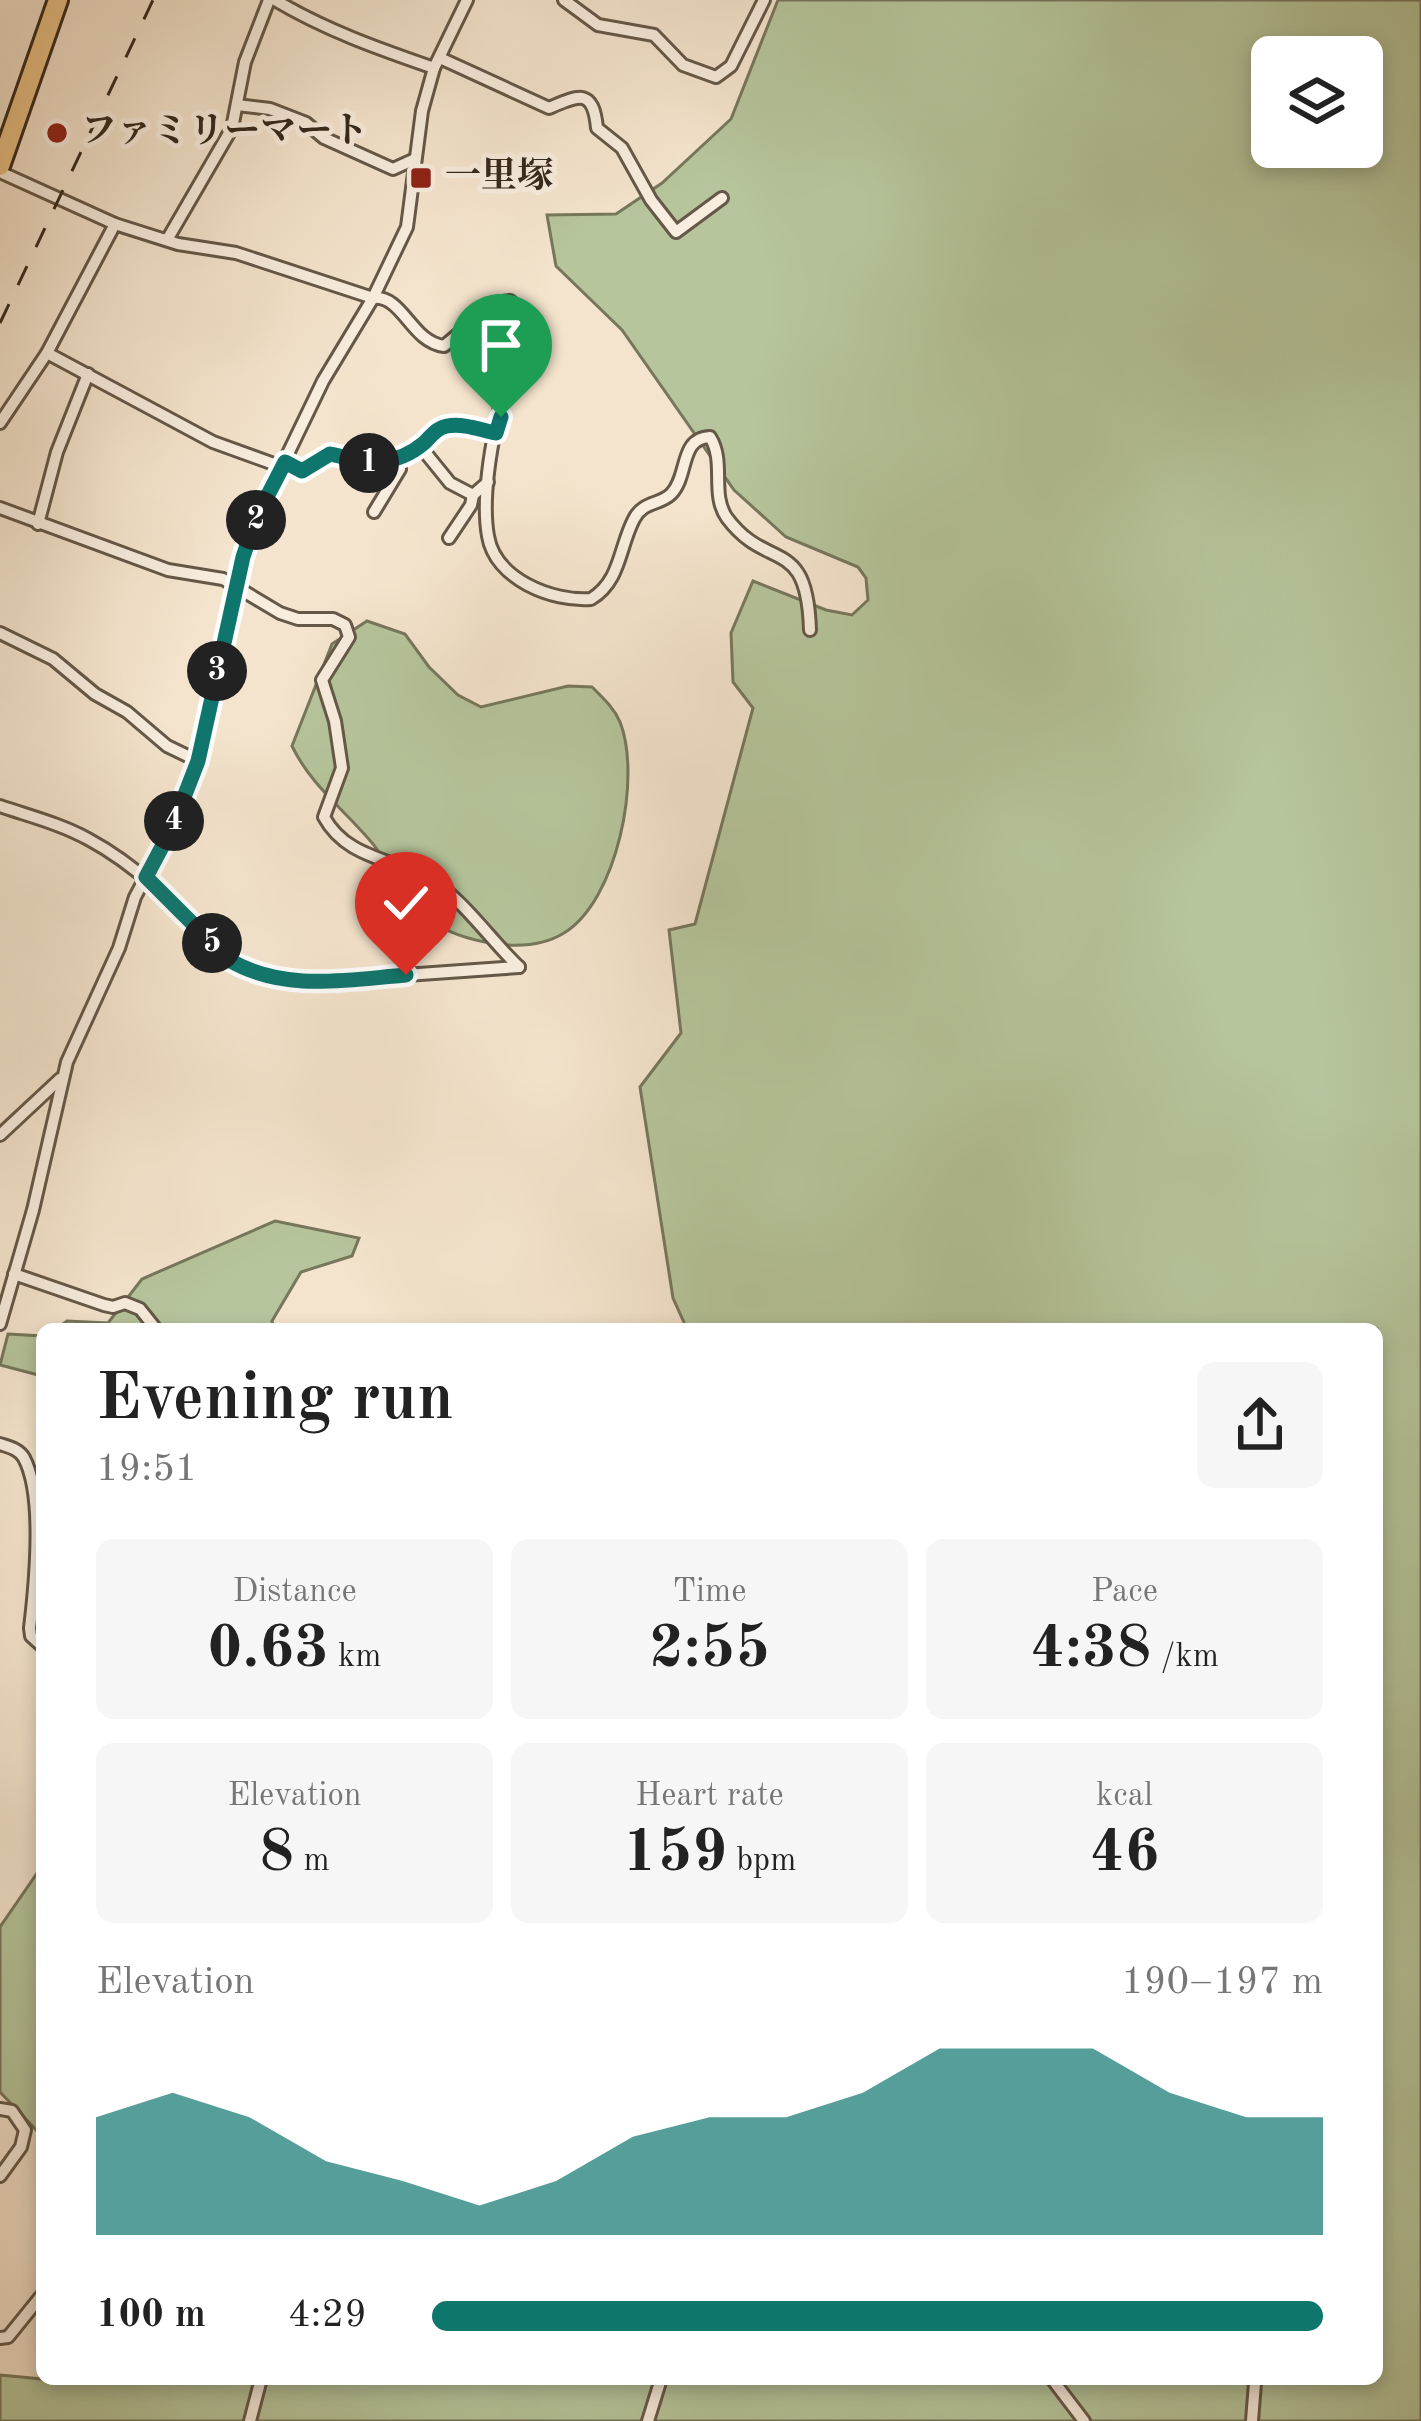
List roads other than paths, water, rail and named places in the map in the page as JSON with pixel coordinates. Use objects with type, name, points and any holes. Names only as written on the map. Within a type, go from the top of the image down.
[{"type":"highway","points":[[0,169],[58,0]]},
{"type":"street","points":[[166,240],[232,128],[245,62],[272,0],[309,20],[437,63],[549,108],[576,96],[588,99],[595,109],[597,128],[622,148],[651,200],[676,232],[722,198]]},
{"type":"street","points":[[0,1324],[33,1210],[63,1077],[198,761],[256,518],[323,381],[373,298],[407,227],[422,111],[437,63],[467,0]]},
{"type":"street","points":[[564,0],[598,25],[654,35],[683,65],[716,76],[731,66],[764,0]]},
{"type":"street","points":[[237,105],[270,109],[306,123],[324,138],[393,169],[415,159]]},
{"type":"street","points":[[0,169],[115,224],[383,297],[411,328],[435,345],[444,346],[496,303],[504,299],[515,305],[524,324],[488,482],[488,537],[500,562],[552,596],[591,599],[608,586],[616,571],[635,516],[648,503],[667,498],[675,490],[691,445],[702,436],[710,437],[718,449],[724,514],[743,534],[788,561],[801,575],[810,630]]},
{"type":"street","points":[[0,423],[47,353],[115,224]]},
{"type":"street","points":[[47,353],[213,442],[302,471],[330,454],[368,463],[395,459],[420,446],[442,426],[496,433]]},
{"type":"street","points":[[38,524],[57,452],[88,374]]},
{"type":"street","points":[[420,446],[450,483],[472,495]]},
{"type":"street","points":[[374,512],[400,469],[395,459]]},
{"type":"street","points":[[449,538],[471,505],[472,495],[488,482]]},
{"type":"street","points":[[0,508],[169,570],[223,579],[280,613],[298,619],[333,619],[345,625],[349,637],[322,680],[340,748],[341,768],[324,817],[335,839],[427,878],[519,967],[292,983],[229,960],[146,877],[84,837],[0,806]]},
{"type":"street","points":[[0,633],[52,659],[167,746],[198,761]]},
{"type":"street","points":[[0,1135],[63,1077]]},
{"type":"street","points":[[14,1274],[113,1307],[124,1303],[140,1309],[151,1323]]},
{"type":"street","points":[[0,1444],[16,1449],[25,1460],[36,1541]]},
{"type":"street","points":[[36,1559],[30,1628],[36,1640]]},
{"type":"street","points":[[0,2109],[12,2111],[25,2130],[21,2147],[0,2176]]},
{"type":"street","points":[[0,2338],[8,2337],[36,2302]]},
{"type":"street","points":[[250,2421],[259,2385]]},
{"type":"street","points":[[648,2421],[659,2385]]},
{"type":"street","points":[[1057,2385],[1084,2421]]},
{"type":"street","points":[[1252,2421],[1255,2385]]},
{"type":"railway","points":[[0,323],[153,0]]},
{"type":"place","name":"ファミリーマート","points":[[57,133]]},
{"type":"place","name":"一里塚","points":[[421,178]]}]
